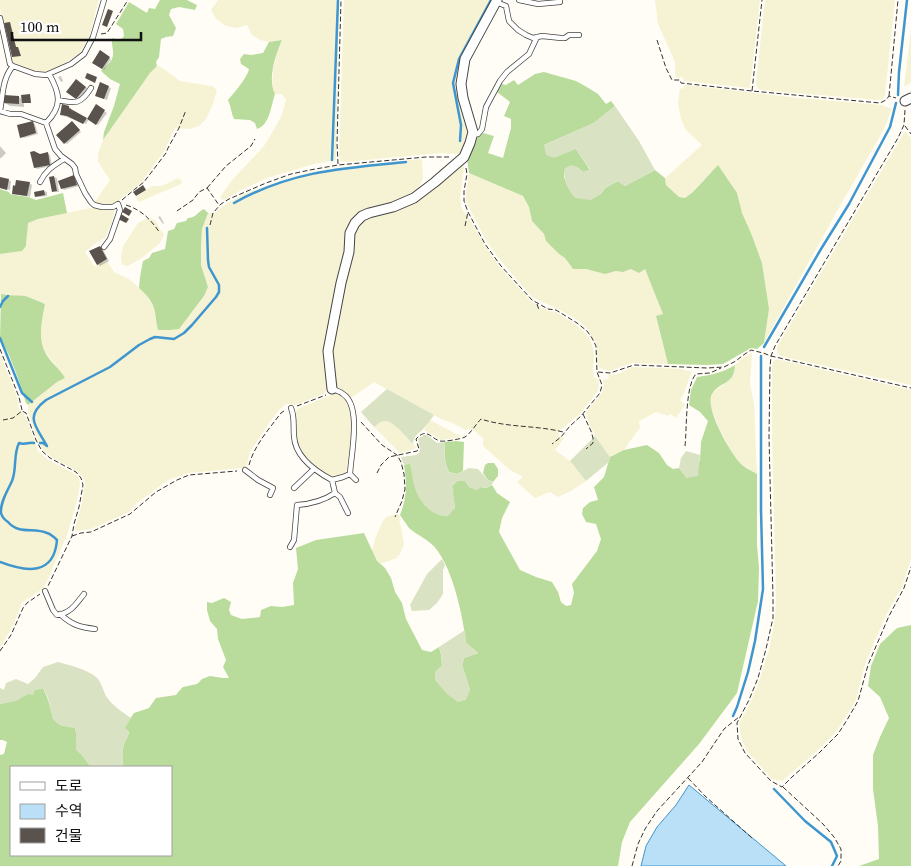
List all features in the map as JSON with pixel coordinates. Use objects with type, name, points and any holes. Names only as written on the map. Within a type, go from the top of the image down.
[{"type":"street","points":[[332,389],[328,351],[349,252],[350,233],[354,223],[369,213],[393,207],[414,198],[464,157],[473,132],[461,84],[465,59],[496,1]]},
{"type":"lane","points":[[0,18],[10,64],[35,74],[46,75],[71,64],[84,54],[94,33],[104,0]]},
{"type":"lane","points":[[519,0],[538,4],[560,2],[560,0]]},
{"type":"lane","points":[[496,1],[506,6],[509,21],[518,30],[534,38],[542,36],[565,38],[569,35],[579,35]]},
{"type":"lane","points":[[472,135],[478,134],[482,129],[486,108],[494,90],[507,72],[529,54],[537,37]]},
{"type":"lane","points":[[13,66],[4,83],[0,111],[20,114],[46,123]]},
{"type":"lane","points":[[46,123],[54,116],[58,108],[57,90],[49,74]]},
{"type":"lane","points":[[58,100],[74,103],[80,101],[91,88]]},
{"type":"lane","points":[[46,123],[55,149],[75,168],[85,193],[94,205],[113,207],[118,204],[120,210],[110,239],[104,247]]},
{"type":"lane","points":[[40,182],[44,173],[64,159]]},
{"type":"lane","points":[[332,389],[343,394],[351,404],[354,434],[350,474]]},
{"type":"lane","points":[[291,408],[295,445],[299,454],[314,469],[332,480],[343,478],[350,474]]},
{"type":"lane","points":[[294,488],[314,469]]},
{"type":"lane","points":[[245,470],[272,488],[270,495]]},
{"type":"lane","points":[[350,474],[356,480]]},
{"type":"lane","points":[[332,480],[335,493],[340,497],[348,513]]},
{"type":"lane","points":[[290,547],[294,540],[297,505],[313,504],[335,493]]},
{"type":"lane","points":[[45,591],[53,610],[58,615],[60,614],[76,626],[95,629]]},
{"type":"lane","points":[[60,614],[65,614],[74,607],[84,594]]},
{"type":"path","points":[[94,33],[107,33],[128,0]]},
{"type":"path","points":[[338,165],[341,0]]},
{"type":"path","points":[[752,91],[762,0]]},
{"type":"path","points":[[657,40],[672,80],[680,80],[681,83],[880,103],[889,96],[898,0]]},
{"type":"path","points":[[838,866],[841,861],[841,849],[834,837],[823,824],[782,787],[771,781],[745,753],[738,739],[737,724],[758,678],[773,618],[769,437],[771,356],[775,346],[904,125],[908,100],[889,96]]},
{"type":"path","points":[[118,204],[144,182],[166,153],[186,110]]},
{"type":"path","points":[[904,125],[911,134]]},
{"type":"path","points":[[177,210],[194,200],[199,192],[207,188],[226,166],[251,146],[255,139]]},
{"type":"path","points":[[210,225],[213,213],[228,199],[283,177],[338,165],[426,157],[462,158],[466,164],[467,174],[464,201],[486,244],[501,266],[532,300],[548,309],[564,314],[577,323],[586,331],[596,346],[597,372],[602,385],[600,393],[564,432],[561,438],[552,444]]},
{"type":"path","points":[[207,188],[220,206]]},
{"type":"path","points":[[118,204],[134,208],[146,215],[160,233]]},
{"type":"path","points":[[464,226],[468,212]]},
{"type":"path","points":[[537,303],[539,310]]},
{"type":"path","points":[[0,349],[19,397],[22,411],[26,413],[42,451],[50,458],[76,472],[81,478],[83,485],[72,536],[50,582],[45,591],[22,608],[11,635],[0,651]]},
{"type":"path","points":[[686,446],[689,389],[693,377],[696,374],[710,373],[724,367],[751,350],[911,388]]},
{"type":"path","points":[[597,372],[610,372],[634,365],[724,367]]},
{"type":"path","points":[[72,536],[91,532],[130,514],[156,492],[177,480],[189,476],[245,470],[252,455],[281,413],[323,396],[332,389]]},
{"type":"path","points":[[3,420],[13,418],[22,411]]},
{"type":"path","points":[[583,413],[593,438],[593,443],[586,449]]},
{"type":"path","points":[[377,473],[389,456],[417,451],[419,449],[416,439],[419,435],[428,434],[441,442],[466,437],[481,419],[500,424],[554,429],[564,432]]},
{"type":"path","points":[[361,421],[382,445],[397,456],[401,462],[405,489],[396,518]]},
{"type":"path","points":[[782,787],[838,734],[851,714],[858,701],[868,665],[889,616],[904,588],[911,567]]},
{"type":"path","points":[[632,866],[638,844],[657,811],[702,762],[724,729],[740,716]]},
{"type":"path","points":[[687,777],[752,838]]},
{"type":"shaded area","points":[[0,0],[99,0],[90,35],[80,53],[61,66],[42,73],[36,73],[13,62],[11,59],[0,9]]},
{"type":"shaded area","points":[[218,0],[339,0],[336,160],[314,164],[267,178],[224,200],[220,198],[224,191],[264,146],[282,114],[286,100],[282,94],[275,94],[272,89],[273,71],[282,40],[269,42],[260,40],[252,35],[247,25],[237,28],[226,26],[216,19],[211,10]]},
{"type":"shaded area","points":[[344,0],[494,0],[463,59],[468,138],[463,153],[340,161]]},
{"type":"shaded area","points":[[655,0],[760,0],[750,88],[685,81],[682,77],[676,78],[675,62],[658,24]]},
{"type":"shaded area","points":[[765,0],[895,0],[885,95],[883,99],[760,90],[756,82]]},
{"type":"shaded area","points":[[911,30],[911,82],[904,87]]},
{"type":"shaded area","points":[[157,66],[180,81],[212,86],[217,90],[213,104],[206,119],[199,126],[189,129],[175,128],[164,151],[142,182],[114,204],[102,205],[94,203],[110,180],[98,162],[98,154],[103,140],[150,73]]},
{"type":"shaded area","points":[[685,85],[798,98],[882,105],[892,109],[884,129],[764,343],[769,309],[762,263],[736,193],[710,173],[685,198],[679,197],[666,185],[665,178],[702,145],[686,130],[681,119],[678,103],[680,88],[683,89]]},
{"type":"shaded area","points":[[905,131],[911,138],[911,385],[780,356],[777,352],[777,347]]},
{"type":"shaded area","points":[[422,159],[423,178],[419,188],[412,196],[358,215],[338,283],[328,388],[325,393],[296,405],[286,404],[279,410],[250,452],[244,468],[188,473],[168,480],[137,503],[129,512],[91,529],[77,531],[75,529],[85,485],[83,477],[77,471],[51,457],[43,450],[37,439],[28,412],[28,405],[65,378],[45,352],[41,342],[40,329],[45,304],[32,298],[1,294],[0,296],[0,254],[22,251],[27,241],[27,223],[90,208],[113,209],[112,222],[105,238],[85,252],[94,266],[107,261],[114,272],[129,279],[144,292],[154,307],[156,320],[190,315],[204,296],[208,287],[201,265],[201,246],[202,229],[208,213],[215,213],[244,194],[311,172]]},
{"type":"shaded area","points":[[462,163],[464,167],[460,199],[462,209],[499,266],[536,305],[556,312],[575,324],[590,339],[592,345],[594,353],[593,372],[594,377],[598,380],[598,391],[579,415],[559,431],[558,436],[564,438],[555,450],[570,461],[586,481],[558,497],[550,492],[535,498],[517,482],[523,477],[510,470],[483,446],[483,438],[471,428],[466,430],[443,420],[374,382],[351,398],[346,392],[335,387],[332,349],[346,276],[353,254],[353,234],[363,219],[395,210]]},
{"type":"shaded area","points":[[469,173],[523,196],[529,207],[532,221],[544,234],[546,241],[565,258],[573,269],[586,269],[605,274],[631,269],[645,269],[664,314],[656,317],[668,364],[634,363],[610,371],[599,367],[597,363],[597,345],[588,330],[579,321],[564,312],[532,297],[487,242],[466,202]]},
{"type":"shaded area","points":[[178,178],[182,181],[181,184],[139,202],[137,200],[136,197],[152,186],[162,186]]},
{"type":"shaded area","points":[[146,219],[155,220],[164,234],[160,243],[142,258],[128,266],[122,265],[123,246],[138,223]]},
{"type":"shaded area","points":[[0,353],[19,403],[18,407],[26,417],[38,451],[47,459],[75,474],[79,478],[80,485],[67,535],[48,579],[43,589],[22,602],[13,626],[0,648]]},
{"type":"shaded area","points":[[752,353],[750,383],[754,404],[757,474],[742,465],[733,455],[719,428],[711,408],[710,398],[713,392],[730,380],[734,374],[735,365],[742,358]]},
{"type":"shaded area","points":[[776,359],[911,390],[911,559],[902,587],[886,615],[865,664],[856,700],[845,718],[836,732],[817,751],[782,781],[772,779],[747,751],[741,738],[739,724],[760,679],[769,650],[775,618],[772,367]]},
{"type":"shaded area","points":[[635,367],[682,369],[692,372],[680,400],[685,405],[676,418],[670,414],[668,416],[656,412],[639,421],[640,428],[624,450],[610,457],[596,438],[586,412],[601,394],[604,386],[603,380],[609,379],[608,375],[619,374]]},
{"type":"shaded area","points":[[338,393],[348,403],[353,433],[346,472],[341,476],[333,478],[318,469],[302,453],[297,445],[295,415],[297,409]]},
{"type":"shaded area","points":[[430,420],[462,437],[441,440],[424,430]]},
{"type":"shaded area","points":[[383,421],[394,424],[417,448],[400,453],[374,427]]},
{"type":"shaded area","points":[[400,515],[399,519],[404,544],[397,558],[380,564],[372,550],[376,536],[386,517]]},
{"type":"green space","points":[[160,0],[187,0],[197,5],[195,10],[179,7],[171,9],[169,15],[176,28],[173,36],[161,39],[159,57],[156,62],[157,66],[150,73],[103,140],[120,84],[110,79],[101,71],[112,59],[112,38],[120,41],[124,36],[123,29],[116,24],[129,2],[147,13],[149,8],[155,9]]},
{"type":"green space","points":[[282,40],[273,67],[272,81],[275,94],[271,109],[265,123],[257,129],[255,123],[250,120],[234,119],[228,100],[248,73],[249,69],[241,64],[240,59],[244,54],[263,53],[269,42]]},
{"type":"green space","points":[[544,72],[576,81],[598,94],[606,104],[611,101],[615,106],[594,123],[544,145],[576,149],[590,170],[583,172],[577,167],[565,168],[564,177],[569,189],[601,194],[605,188],[618,181],[625,186],[655,170],[665,178],[666,185],[679,197],[685,198],[718,165],[737,193],[742,213],[762,263],[769,309],[764,343],[757,349],[751,348],[723,364],[668,364],[656,316],[663,314],[645,269],[639,273],[631,269],[605,274],[586,269],[573,269],[565,258],[546,241],[544,234],[532,221],[529,207],[523,196],[469,173],[467,158],[477,138],[483,133],[494,136],[488,153],[503,158],[511,128],[511,119],[504,116],[510,102],[497,92],[502,84],[506,85],[514,80],[518,85],[535,74]]},
{"type":"green space","points":[[615,106],[639,141],[655,170],[625,186],[618,181],[605,188],[601,194],[591,200],[575,198],[566,184],[565,168],[571,165],[583,172],[590,169],[576,149],[554,158],[546,155],[544,145],[594,123]]},
{"type":"green space","points":[[0,189],[10,194],[36,200],[63,193],[67,213],[28,223],[26,246],[22,251],[0,254]]},
{"type":"green space","points":[[204,209],[208,213],[202,229],[201,265],[208,287],[204,296],[179,329],[158,330],[153,305],[139,288],[143,261],[149,258],[152,253],[165,249],[168,231],[174,229],[177,223],[186,221]]},
{"type":"green space","points":[[1,294],[25,296],[45,304],[41,329],[43,348],[65,378],[28,405],[11,360],[0,340]]},
{"type":"green space","points":[[735,365],[730,380],[712,394],[710,400],[719,430],[736,458],[741,464],[757,474],[758,601],[737,693],[699,744],[630,822],[622,842],[618,866],[0,866],[0,755],[4,754],[7,742],[0,740],[0,704],[16,700],[43,688],[53,719],[60,725],[75,728],[76,749],[90,766],[10,766],[10,856],[172,856],[172,766],[123,766],[123,747],[129,732],[124,728],[134,713],[149,708],[156,698],[176,695],[183,687],[197,684],[202,679],[210,676],[229,678],[223,667],[226,660],[218,639],[217,629],[210,621],[207,602],[212,603],[224,598],[231,602],[229,610],[231,615],[242,619],[260,617],[261,610],[271,606],[294,605],[293,583],[298,569],[296,548],[316,540],[364,533],[377,561],[385,568],[391,578],[395,592],[402,603],[406,619],[422,650],[431,652],[439,647],[442,665],[470,690],[462,665],[464,658],[478,653],[466,643],[456,594],[443,559],[431,543],[409,528],[400,515],[406,490],[404,465],[410,463],[413,474],[455,509],[452,486],[457,481],[465,481],[470,488],[486,488],[492,485],[497,493],[510,502],[502,518],[499,532],[520,570],[552,582],[561,602],[566,606],[571,605],[574,593],[572,584],[597,551],[601,539],[596,524],[586,522],[582,514],[583,508],[590,502],[598,500],[594,487],[604,477],[610,457],[624,450],[647,445],[659,453],[667,465],[673,469],[679,468],[687,478],[700,460],[701,442],[708,421],[700,412],[689,405],[691,390],[697,377],[726,370]]},
{"type":"green space","points":[[387,389],[434,415],[416,436],[413,444],[392,423],[384,421],[374,427],[361,412]]},
{"type":"green space","points":[[427,435],[437,443],[445,442],[446,465],[449,472],[457,474],[469,468],[478,469],[488,480],[493,482],[492,485],[486,488],[481,487],[477,490],[470,488],[465,481],[457,481],[452,486],[455,508],[448,516],[437,514],[424,505],[416,491],[410,464],[404,465],[401,457],[419,453],[418,439]]},
{"type":"green space","points":[[595,436],[610,457],[609,462],[586,481],[570,461]]},
{"type":"green space","points":[[445,442],[464,442],[463,471],[457,474],[449,472],[445,454]]},
{"type":"green space","points":[[686,451],[700,455],[698,476],[687,478],[679,468],[681,458]]},
{"type":"green space","points":[[494,463],[498,469],[498,476],[493,482],[488,480],[483,473],[485,465]]},
{"type":"green space","points":[[442,559],[445,565],[443,570],[443,594],[429,610],[412,611],[410,605],[427,574]]},
{"type":"green space","points":[[911,625],[911,866],[859,866],[879,859],[878,826],[873,789],[873,755],[889,718],[880,697],[868,686],[871,666],[880,644],[897,628]]},
{"type":"green space","points":[[465,630],[466,643],[478,653],[464,658],[462,665],[470,690],[466,700],[458,702],[447,694],[435,680],[435,672],[442,665],[439,647]]},
{"type":"green space","points":[[58,662],[90,673],[99,681],[110,701],[131,718],[125,728],[129,732],[123,747],[123,766],[90,766],[76,749],[75,728],[60,725],[53,719],[51,707],[43,688],[35,690],[33,695],[27,694],[16,701],[0,704],[0,688],[4,690],[6,683],[16,679],[28,684],[43,667]]},
{"type":"water","points":[[689,785],[786,866],[641,866],[646,846],[657,827],[676,805]]},
{"type":"building","points":[[108,9],[113,11],[107,27],[102,25]]},
{"type":"building","points":[[10,22],[16,47],[18,47],[21,56],[12,57],[4,23]]},
{"type":"building","points":[[100,50],[110,57],[102,69],[92,63]]},
{"type":"building","points":[[87,73],[97,77],[95,83],[85,78]]},
{"type":"building","points":[[76,79],[86,87],[76,99],[66,92]]},
{"type":"building","points":[[100,82],[109,86],[104,99],[95,96]]},
{"type":"building","points":[[30,94],[31,103],[22,103],[21,95]]},
{"type":"building","points":[[4,95],[19,96],[19,104],[3,103]]},
{"type":"building","points":[[62,104],[69,106],[69,108],[87,118],[83,124],[67,116],[60,115]]},
{"type":"building","points":[[96,104],[105,110],[96,125],[87,119]]},
{"type":"building","points":[[33,121],[36,133],[20,138],[17,125]]},
{"type":"building","points":[[72,121],[80,130],[64,144],[56,135]]},
{"type":"building","points":[[34,151],[40,154],[48,152],[50,165],[34,168],[30,152]]},
{"type":"building","points":[[74,175],[77,185],[61,189],[58,181]]},
{"type":"building","points":[[54,176],[57,191],[52,192],[49,177]]},
{"type":"building","points":[[0,177],[9,179],[7,190],[0,188]]},
{"type":"building","points":[[16,180],[30,182],[27,196],[12,194],[13,185],[15,186]]},
{"type":"building","points":[[143,185],[146,190],[136,196],[133,192]]},
{"type":"building","points":[[44,190],[45,195],[35,197],[34,192]]},
{"type":"building","points":[[125,207],[132,211],[129,216],[122,212]]},
{"type":"building","points":[[121,214],[129,219],[126,223],[118,219]]},
{"type":"building","points":[[100,246],[107,259],[97,265],[89,251]]},
{"type":"waterway","points":[[332,160],[338,0]]},
{"type":"waterway","points":[[460,141],[461,125],[453,83],[459,59],[491,0]]},
{"type":"waterway","points":[[898,95],[907,0]]},
{"type":"waterway","points":[[764,347],[849,204],[890,127],[896,103]]},
{"type":"waterway","points":[[234,203],[255,192],[297,178],[339,169],[406,162]]},
{"type":"waterway","points":[[40,443],[47,446],[36,427],[34,417],[39,406],[46,400],[110,367],[150,339],[155,337],[174,339],[184,333],[216,297],[219,292],[219,285],[209,267],[207,228]]},
{"type":"waterway","points":[[0,307],[8,296]]},
{"type":"waterway","points":[[0,338],[22,393],[32,402]]},
{"type":"waterway","points":[[733,716],[748,672],[763,589],[761,356]]},
{"type":"waterway","points":[[0,562],[19,568],[37,568],[45,565],[55,552],[57,540],[48,533],[22,530],[12,526],[1,513],[3,500],[12,481],[19,443],[34,443]]},
{"type":"waterway","points":[[774,789],[805,821],[831,842],[837,856],[832,866]]}]
